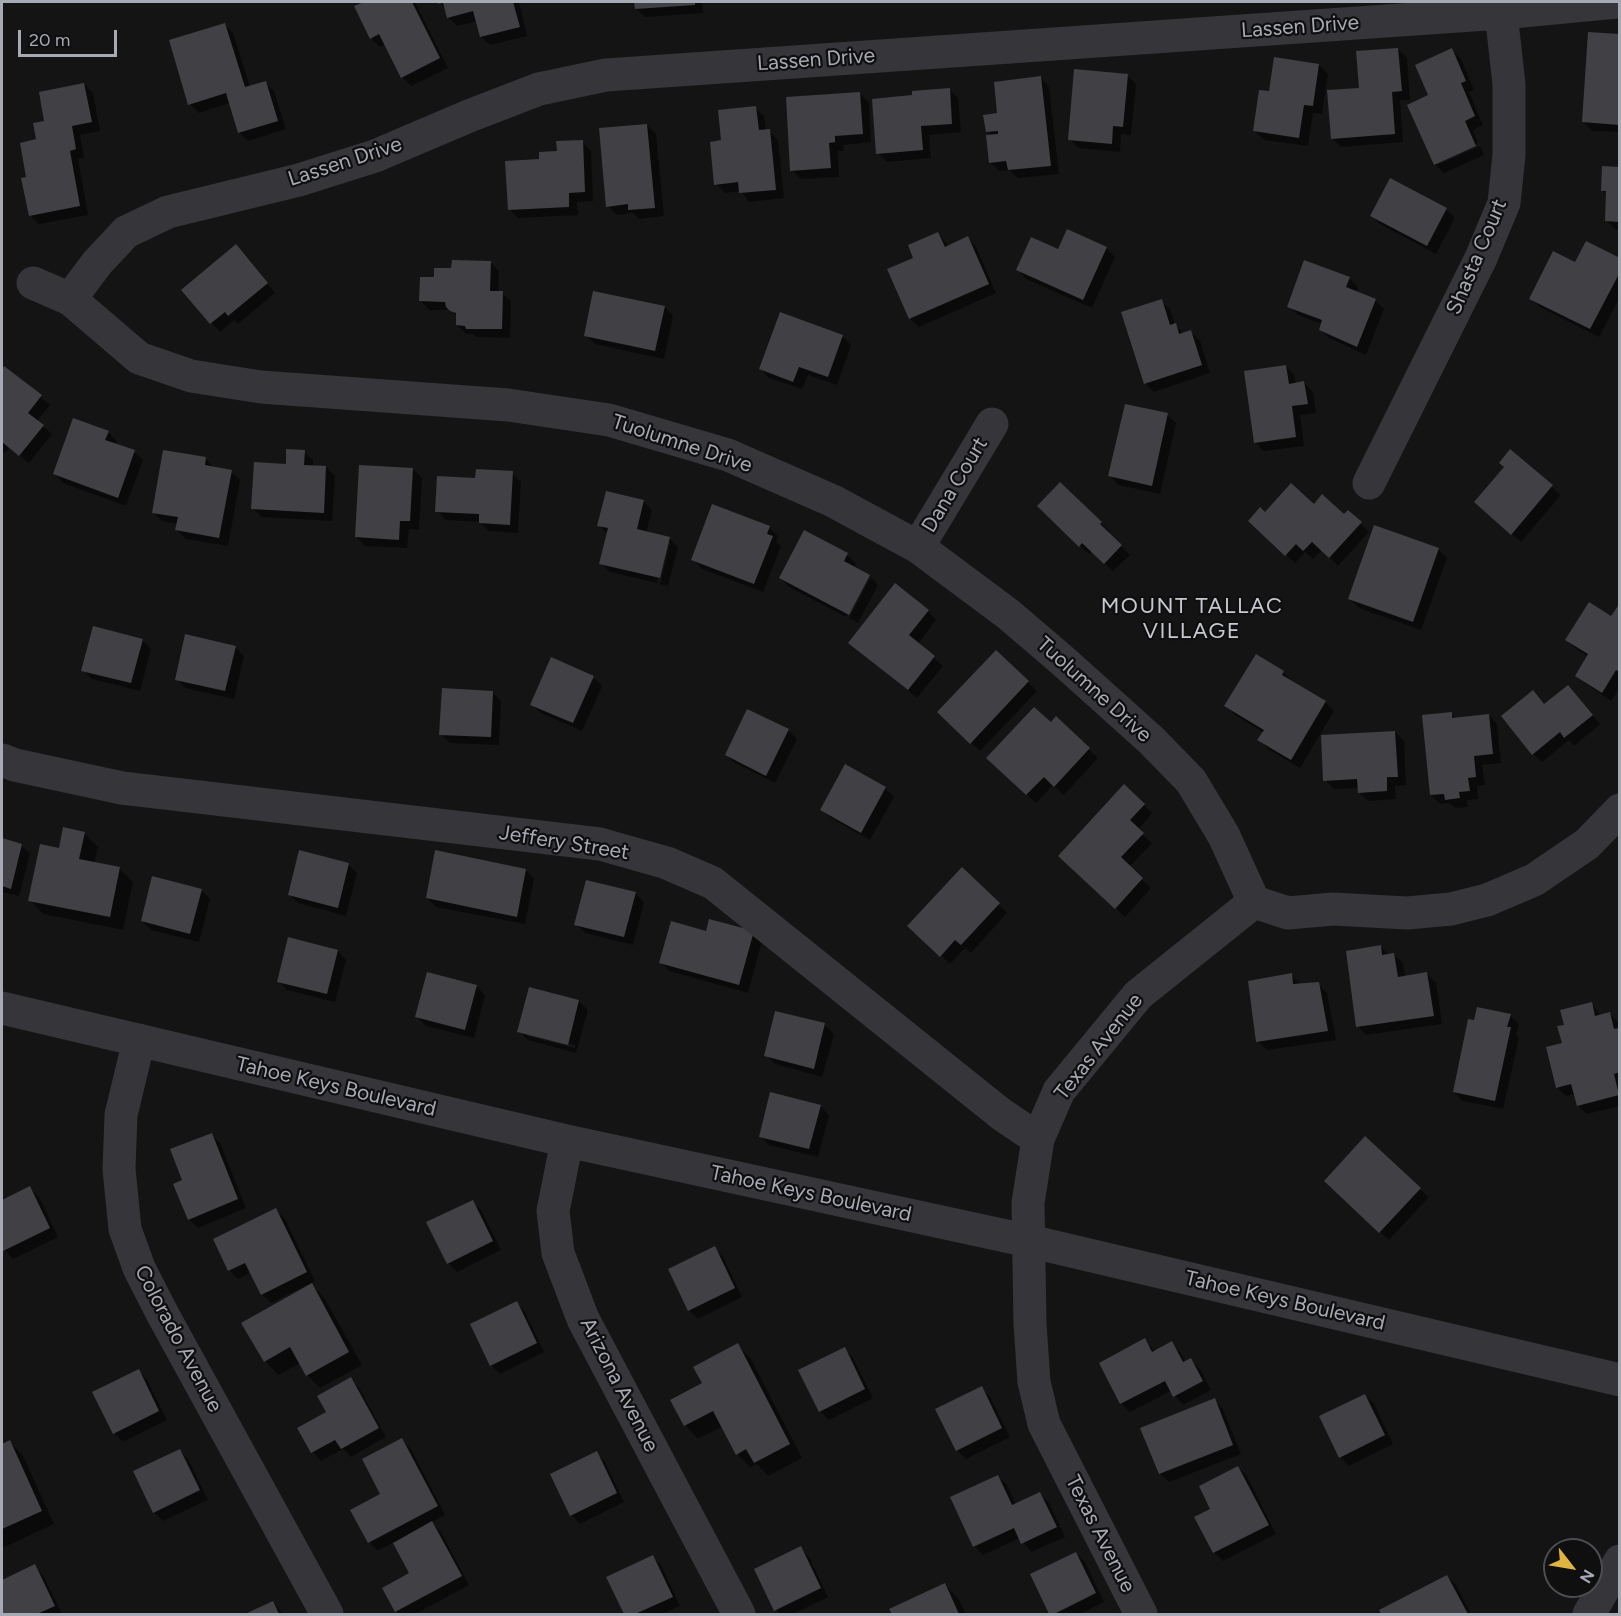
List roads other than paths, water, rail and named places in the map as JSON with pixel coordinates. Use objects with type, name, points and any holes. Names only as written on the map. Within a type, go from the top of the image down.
[{"type":"street","name":"Lassen Drive","points":[[70,299],[126,232],[168,212],[299,180],[375,156],[539,89],[606,75],[1501,13],[1617,2]]},
{"type":"street","name":"Shasta Court","points":[[1370,483],[1481,258],[1504,203],[1509,155],[1509,84],[1501,13]]},
{"type":"street","name":"Tuolumne Drive","points":[[33,283],[70,299],[139,358],[191,376],[261,387],[508,405],[609,420],[728,455],[833,501],[918,547],[1008,614],[1151,740],[1191,781],[1224,836],[1254,902]]},
{"type":"street","name":"Dana Court","points":[[918,547],[992,424]]},
{"type":"street","name":"Jeffery Street","points":[[2,760],[15,765],[122,788],[600,844],[667,863],[713,883],[1001,1114],[1038,1139]]},
{"type":"street","points":[[1254,902],[1288,913],[1333,909],[1407,913],[1451,909],[1487,900],[1534,880],[1587,844],[1620,810]]},
{"type":"street","name":"Texas Avenue","points":[[1141,1614],[1044,1424],[1034,1382],[1030,1324],[1028,1203],[1038,1139],[1059,1091],[1138,995],[1254,902]]},
{"type":"street","name":"Tahoe Keys Boulevard","points":[[2,1008],[567,1141],[1029,1240],[1620,1380]]},
{"type":"street","name":"Colorado Avenue","points":[[139,1040],[121,1115],[119,1169],[126,1228],[140,1268],[162,1313],[327,1614]]},
{"type":"street","name":"Arizona Avenue","points":[[567,1141],[553,1211],[558,1253],[583,1319],[739,1614]]},
{"type":"street","points":[[1589,1614],[1620,1561]]},
{"type":"district","name":"MOUNT TALLAC VILLAGE","points":[[1192,620]]}]
